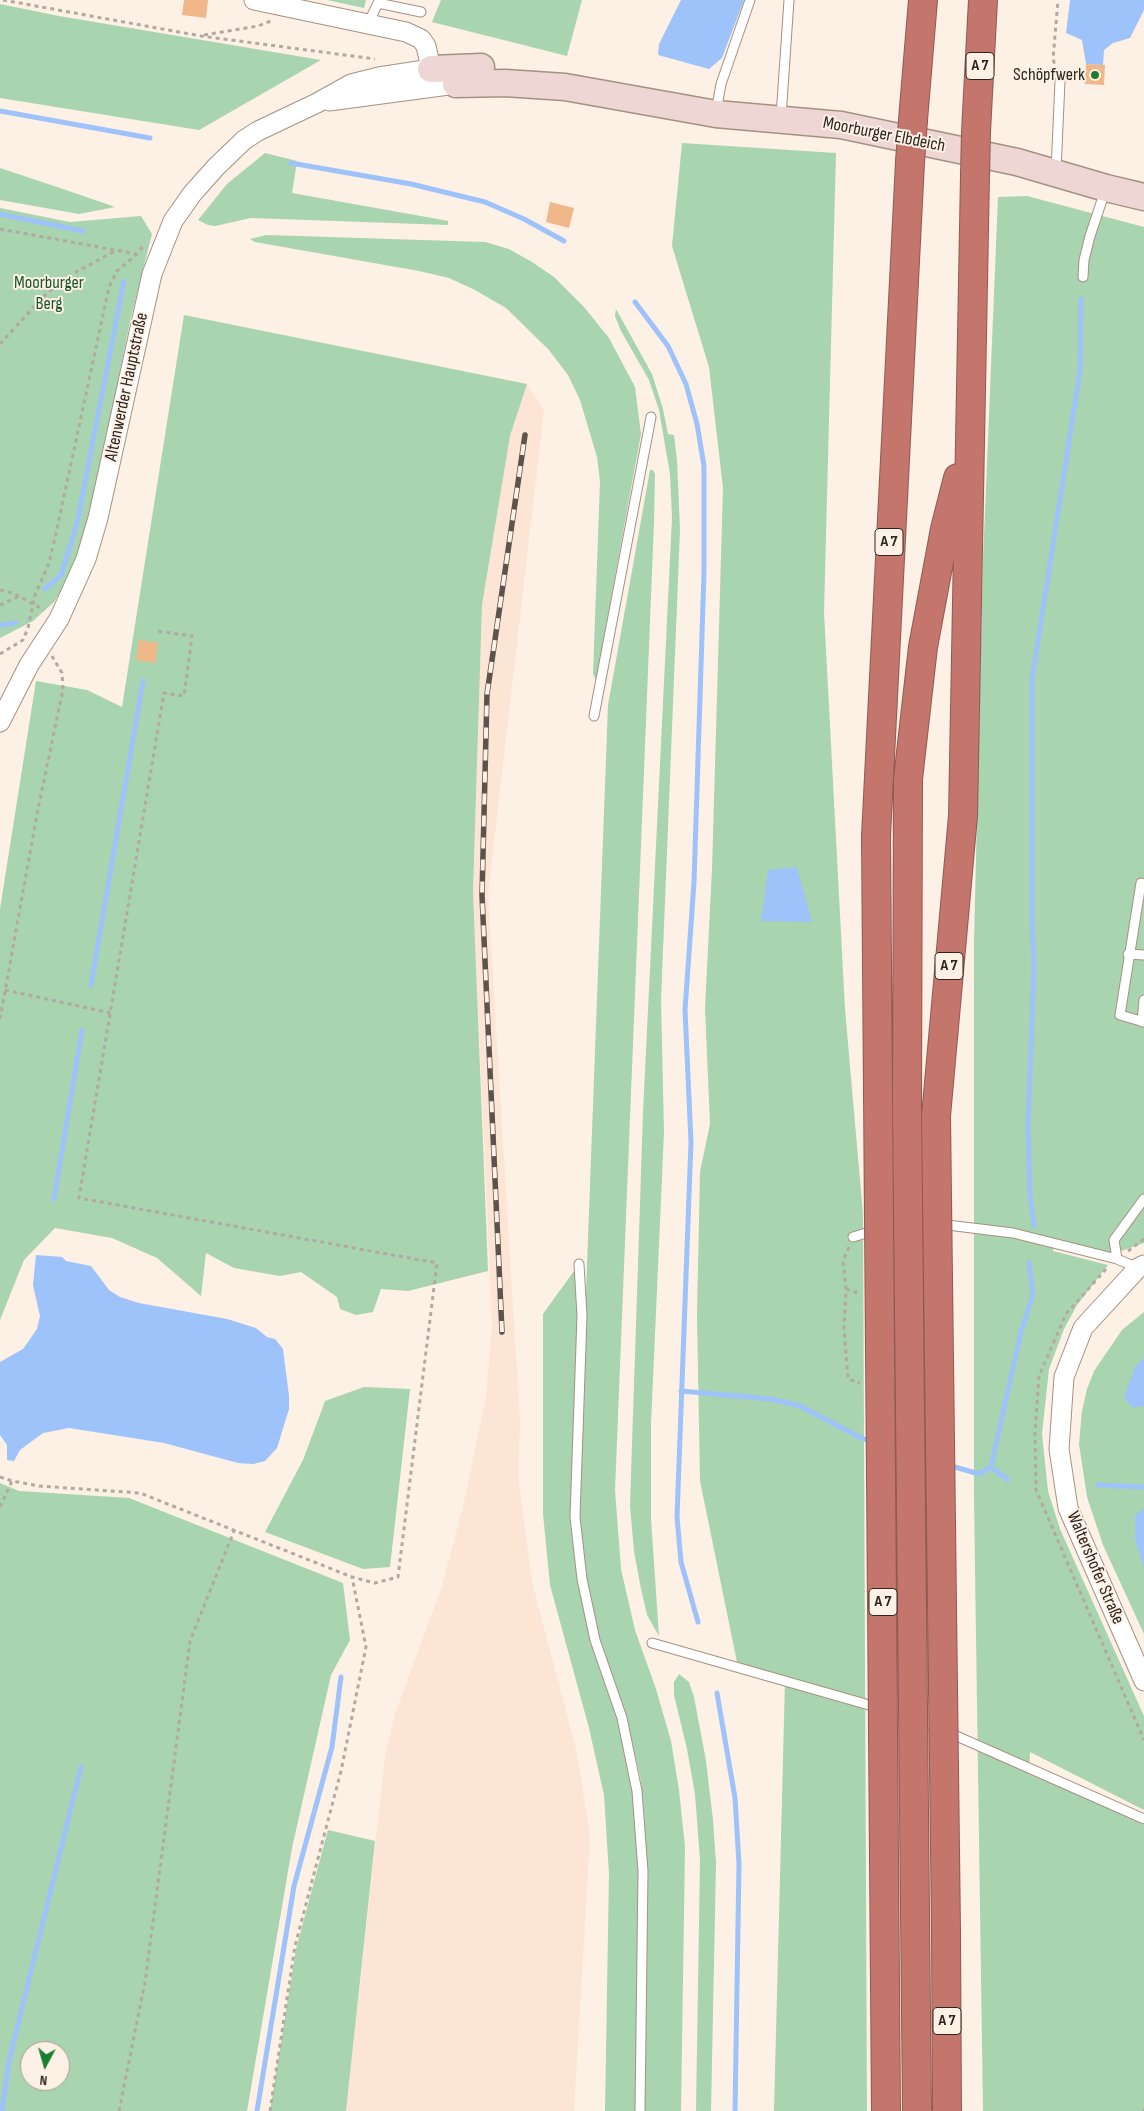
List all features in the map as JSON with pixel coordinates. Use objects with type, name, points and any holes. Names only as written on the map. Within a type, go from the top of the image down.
[{"type":"highway","name":"A 7","points":[[886,2111],[876,836],[890,527],[910,162],[923,0]]},
{"type":"highway","name":"A 7","points":[[947,2111],[936,1116],[963,816],[976,132],[983,0]]},
{"type":"highway","name":"A 7","points":[[917,2111],[907,1104],[908,778],[923,647],[945,528],[970,425]]},
{"type":"street","points":[[254,0],[406,32],[421,39],[427,48],[431,69],[456,84]]},
{"type":"street","name":"Moorburger Elbdeich","points":[[431,69],[485,68],[544,72],[581,80],[620,96]]},
{"type":"street","name":"Altenwerder Hauptstraße","points":[[1,718],[40,646],[59,619],[74,590],[91,544],[152,274],[173,222],[202,182],[244,140],[273,123],[317,103],[351,84],[431,69]]},
{"type":"street","name":"Moorburger Elbdeich","points":[[456,84],[531,84],[620,96],[716,114],[841,125],[1017,162],[1144,197]]},
{"type":"street","name":"Altenwerder Hauptstraße","points":[[317,103],[456,84]]},
{"type":"street","name":"Waltershofer Straße","points":[[1142,1271],[1118,1290],[1084,1328],[1064,1377],[1058,1448],[1068,1508],[1144,1680]]},
{"type":"lane","points":[[716,114],[721,84],[750,0]]},
{"type":"lane","points":[[781,119],[790,0]]},
{"type":"lane","points":[[368,24],[378,3],[421,12]]},
{"type":"lane","points":[[1056,173],[1060,81]]},
{"type":"lane","points":[[1083,277],[1084,260],[1090,236],[1106,188]]},
{"type":"lane","points":[[594,716],[651,417]]},
{"type":"lane","points":[[1144,884],[1141,883],[1128,954],[1120,1015],[1143,1022],[1144,1000]]},
{"type":"lane","points":[[1128,954],[1144,955]]},
{"type":"lane","points":[[1117,1259],[1114,1240],[1144,1199]]},
{"type":"lane","points":[[853,1238],[906,1220],[915,1221]]},
{"type":"lane","points":[[925,1222],[1014,1233],[1117,1259],[1142,1271]]},
{"type":"lane","points":[[580,1264],[582,1316],[575,1517],[582,1579],[595,1640],[622,1718],[636,1791],[644,1871],[640,2111]]},
{"type":"lane","points":[[924,1563],[928,1485]]},
{"type":"lane","points":[[922,1622],[918,1719],[926,2111]]},
{"type":"lane","points":[[652,1643],[918,1719],[1144,1819]]},
{"type":"path","points":[[3,0],[201,36],[376,59],[398,74]]},
{"type":"path","points":[[1058,0],[1053,59],[1060,81]]},
{"type":"path","points":[[201,36],[268,22],[274,19],[281,6]]},
{"type":"path","points":[[0,230],[137,254],[117,271],[109,287],[54,543],[33,604],[28,628],[23,640],[0,654]]},
{"type":"path","points":[[0,344],[43,298],[65,278],[119,250]]},
{"type":"path","points":[[0,590],[33,604],[59,619]]},
{"type":"path","points":[[0,604],[18,598]]},
{"type":"path","points":[[0,1477],[39,1486],[140,1494],[352,1577],[375,1583],[398,1577],[437,1263],[79,1198],[164,693],[184,696],[192,636],[157,631]]},
{"type":"path","points":[[0,1019],[63,689],[60,666],[40,646]]},
{"type":"path","points":[[5,990],[111,1013]]},
{"type":"path","points":[[1035,1433],[1036,1490],[1144,1740]]},
{"type":"path","points":[[0,1507],[12,1481]]},
{"type":"path","points":[[119,2111],[145,1982],[190,1641],[234,1531]]},
{"type":"path","points":[[270,2111],[295,1946],[341,1771],[366,1647],[352,1577]]},
{"type":"shaded area","points":[[527,384],[544,410],[488,894],[520,1423],[518,1475],[532,1582],[576,1749],[590,1836],[574,2111],[346,2111],[385,1757],[395,1714],[441,1589],[462,1511],[486,1398],[492,1327],[473,891],[482,605],[510,436]]},
{"type":"green space","points":[[327,0],[366,0],[364,8]]},
{"type":"green space","points":[[441,0],[582,0],[567,56],[432,22]]},
{"type":"green space","points":[[0,4],[59,16],[321,60],[199,130],[0,98]]},
{"type":"green space","points":[[682,143],[836,153],[824,612],[845,1009],[863,1214],[867,2111],[774,2111],[785,1681],[738,1667],[700,1481],[697,1315],[700,1172],[710,1124],[705,1008],[712,869],[723,488],[709,367],[672,246]]},
{"type":"green space","points":[[265,153],[297,161],[292,193],[448,221],[448,225],[251,218],[215,226],[198,220],[227,184]]},
{"type":"green space","points":[[0,168],[115,207],[79,214],[0,200]]},
{"type":"green space","points":[[1027,196],[1144,227],[1144,1243],[1106,1256],[1054,1245],[1053,1251],[1108,1265],[1077,1305],[1064,1329],[1049,1369],[1042,1434],[1048,1491],[1060,1529],[1144,1716],[1144,1810],[1030,1752],[1029,1774],[1076,1793],[1144,1825],[1144,2111],[983,2111],[974,1499],[974,943],[983,560],[998,197]]},
{"type":"green space","name":"Moorburger Berg","points":[[0,208],[70,222],[141,216],[152,234],[131,317],[82,557],[54,602],[33,621],[0,638]]},
{"type":"green space","points":[[266,235],[485,242],[509,249],[554,277],[584,307],[609,338],[635,387],[641,434],[596,680],[593,674],[600,482],[597,457],[580,400],[568,375],[549,350],[506,308],[475,290],[449,278],[419,271],[255,242],[250,239]]},
{"type":"green space","points":[[616,309],[652,374],[663,409],[668,434],[674,435],[680,530],[661,1000],[664,1132],[651,1424],[651,1519],[659,1636],[647,1615],[640,1584],[634,1551],[630,1506],[643,1112],[672,518],[670,474],[659,410],[649,380],[621,331],[615,316]]},
{"type":"green space","points":[[184,315],[527,384],[510,436],[482,605],[473,891],[488,1271],[408,1291],[381,1289],[373,1312],[356,1315],[340,1309],[337,1297],[301,1272],[280,1276],[234,1268],[206,1253],[201,1296],[157,1258],[112,1238],[55,1228],[24,1260],[0,1320],[0,909],[36,681],[87,690],[122,707]]},
{"type":"green space","points":[[650,470],[653,470],[655,474],[654,522],[615,1490],[621,1569],[635,1630],[656,1689],[671,1741],[679,1790],[685,1847],[681,2111],[643,2111],[647,1886],[644,1810],[640,1776],[629,1730],[617,1688],[597,1635],[588,1594],[578,1505],[608,705]]},
{"type":"green space","points":[[579,1264],[575,1517],[595,1640],[622,1718],[637,1791],[643,1871],[640,2111],[605,2111],[609,1874],[604,1795],[589,1728],[550,1585],[543,1514],[543,1314]]},
{"type":"green space","points":[[1144,1312],[1144,1634],[1103,1545],[1087,1497],[1079,1444],[1082,1411],[1087,1389],[1094,1371],[1122,1330]]},
{"type":"green space","points":[[364,1387],[410,1389],[390,1567],[363,1569],[265,1532],[303,1460],[325,1401]]},
{"type":"green space","points":[[0,1483],[19,1491],[129,1498],[343,1583],[350,1640],[331,1675],[292,1848],[247,2111],[0,2111]]},
{"type":"green space","points":[[679,1674],[689,1682],[694,1697],[706,1761],[713,1820],[716,1863],[711,2111],[696,2111],[700,1860],[695,1794],[687,1749],[674,1695],[674,1682]]},
{"type":"green space","points":[[328,1830],[375,1841],[346,2111],[270,2111],[296,1949]]},
{"type":"water","points":[[681,0],[744,0],[722,58],[709,69],[658,55],[659,44]]},
{"type":"water","points":[[1070,0],[1144,0],[1144,10],[1130,38],[1113,43],[1104,50],[1103,65],[1086,64],[1082,40],[1066,33]]},
{"type":"water","points":[[797,867],[812,922],[761,921],[768,870]]},
{"type":"water","points":[[36,1255],[62,1257],[66,1261],[91,1266],[109,1290],[120,1297],[139,1303],[227,1319],[256,1328],[267,1337],[275,1339],[283,1349],[289,1396],[289,1409],[277,1448],[265,1461],[253,1464],[238,1463],[164,1443],[69,1428],[43,1433],[20,1450],[14,1461],[7,1460],[7,1445],[0,1435],[0,1362],[23,1349],[37,1329],[40,1316],[33,1285]]},
{"type":"water","points":[[1144,1358],[1144,1406],[1133,1408],[1124,1397],[1135,1367]]},
{"type":"water","points":[[1144,1508],[1144,1569],[1135,1539],[1135,1516]]},
{"type":"building","points":[[184,0],[208,0],[206,18],[182,15]]},
{"type":"building","name":"Schöpfwerk","points":[[1086,64],[1105,65],[1104,85],[1085,84]]},
{"type":"building","points":[[550,202],[574,208],[569,228],[546,222]]},
{"type":"building","points":[[139,640],[158,643],[155,663],[136,660]]},
{"type":"waterway","points":[[0,111],[150,138]]},
{"type":"waterway","points":[[291,163],[411,184],[485,202],[524,219],[564,241]]},
{"type":"waterway","points":[[0,214],[83,231]]},
{"type":"waterway","points":[[45,589],[61,575],[77,523],[124,281]]},
{"type":"waterway","points":[[1034,1226],[1030,1196],[1028,1125],[1034,967],[1032,919],[1032,679],[1080,371],[1081,299]]},
{"type":"waterway","points":[[635,302],[668,346],[686,384],[697,424],[704,466],[704,573],[694,882],[685,1010],[691,1142],[677,1517],[681,1562],[698,1622]]},
{"type":"waterway","points":[[0,625],[16,623]]},
{"type":"waterway","points":[[91,985],[143,681]]},
{"type":"waterway","points":[[54,1199],[82,1030]]},
{"type":"waterway","points":[[1008,1480],[991,1467],[1021,1332],[1033,1294],[1029,1263]]},
{"type":"waterway","points":[[681,1391],[771,1399],[800,1406],[861,1438],[873,1442]]},
{"type":"waterway","points":[[948,1465],[979,1474],[991,1467]]},
{"type":"waterway","points":[[1098,1485],[1144,1487]]},
{"type":"waterway","points":[[257,2111],[294,1886],[332,1747],[341,1677]]},
{"type":"waterway","points":[[717,1693],[735,1798],[739,1864],[735,2111]]},
{"type":"waterway","points":[[2,2111],[9,2061],[81,1767]]},
{"type":"railway","points":[[502,1332],[482,895],[487,694],[525,435]]},
{"type":"place","name":"Schöpfwerk","points":[[1095,75]]}]
